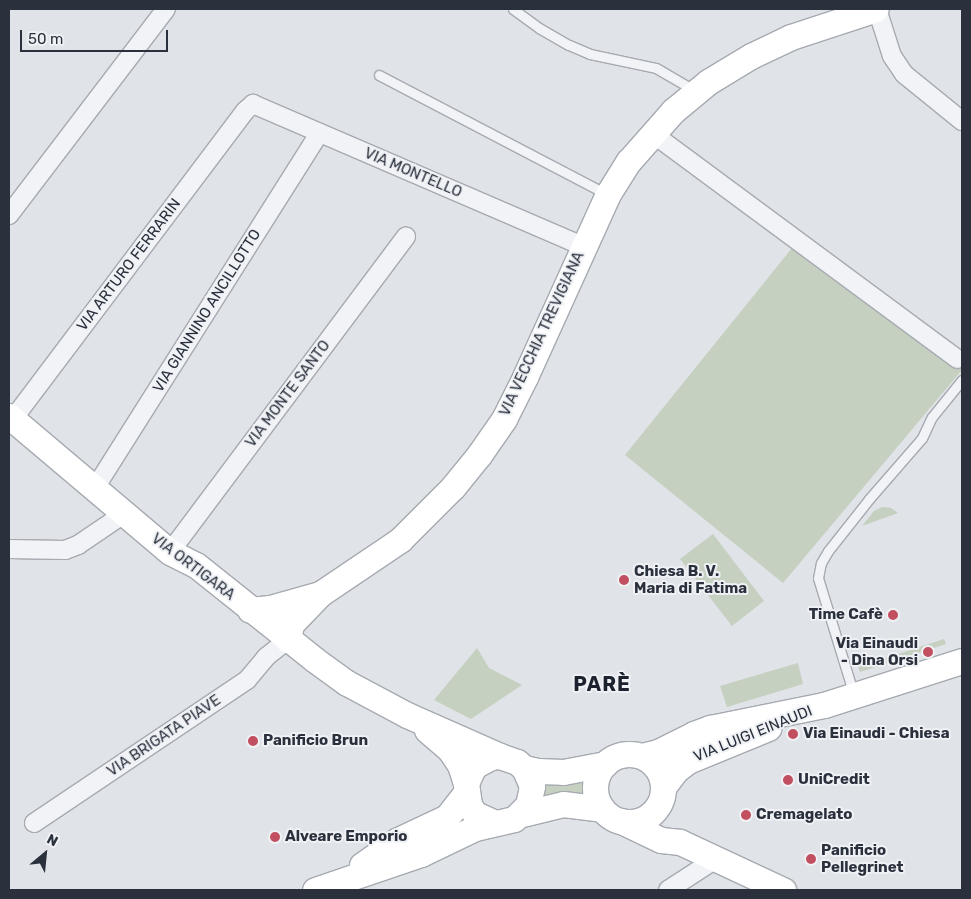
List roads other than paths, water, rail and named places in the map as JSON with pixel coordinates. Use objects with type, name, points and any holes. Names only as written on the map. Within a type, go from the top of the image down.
[{"type":"street","points":[[9,215],[166,9]]},
{"type":"street","name":"VIA VECCHIA TREVIGIANA","points":[[288,640],[291,624],[320,594],[400,540],[453,487],[480,455],[504,419],[525,377],[582,246],[608,194],[629,161],[652,133],[673,111],[696,92],[751,56],[791,36],[876,9]]},
{"type":"street","points":[[876,9],[892,56],[904,74],[962,121]]},
{"type":"street","name":"VIA MONTELLO","points":[[245,111],[253,104],[582,246]]},
{"type":"street","name":"VIA ARTURO FERRARIN","points":[[11,418],[245,111]]},
{"type":"street","name":"VIA GIANNINO ANCILLOTTO","points":[[95,488],[319,133]]},
{"type":"street","points":[[652,133],[957,359]]},
{"type":"street","name":"VIA MONTE SANTO","points":[[170,552],[406,236]]},
{"type":"street","name":"VIA ORTIGARA","points":[[11,418],[170,552],[196,565],[288,640],[347,683],[414,718],[500,756]]},
{"type":"street","points":[[9,549],[65,550],[78,545],[125,513]]},
{"type":"street","name":"VIA VECCHIA TREVIGIANA","points":[[250,610],[289,604],[320,594]]},
{"type":"street","name":"VIA BRIGATA PIAVE","points":[[34,823],[247,680],[266,657],[288,640]]},
{"type":"street","name":"VIA LUIGI EINAUDI","points":[[325,886],[421,854],[475,828],[514,819],[522,814],[563,804],[638,821],[648,817],[676,770],[688,761],[824,705],[962,660]]},
{"type":"street","name":"VIA LUIGI EINAUDI","points":[[325,886],[398,840],[441,821],[454,811],[474,766],[491,757],[500,756],[517,762],[524,768],[538,771],[563,772],[605,764],[622,754],[642,756],[658,752],[710,728],[824,705]]},
{"type":"street","name":"VIA ORTIGARA","points":[[414,718],[450,750],[460,765],[465,789]]},
{"type":"street","points":[[642,756],[658,769],[665,815],[680,842]]},
{"type":"street","points":[[605,764],[595,781],[597,800],[611,815],[661,840],[680,842],[783,890]]},
{"type":"street","points":[[522,814],[528,805],[532,786],[524,768]]},
{"type":"street","points":[[465,789],[469,805],[475,814],[495,823]]},
{"type":"street","points":[[668,890],[716,859]]},
{"type":"lane","points":[[512,9],[569,45],[590,54],[656,68],[696,92]]},
{"type":"lane","points":[[379,75],[608,194]]},
{"type":"lane","points":[[854,695],[818,578],[821,564],[828,551],[869,499],[922,438],[932,417],[962,380]]},
{"type":"place","name":"Chiesa B. V. Maria di Fatima","points":[[624,580]]},
{"type":"place","name":"Time Cafè","points":[[893,615]]},
{"type":"place","name":"Via Einaudi - Dina Orsi","points":[[928,652]]},
{"type":"place","name":"Via Einaudi - Chiesa","points":[[793,734]]},
{"type":"place","name":"Panificio Brun","points":[[253,741]]},
{"type":"place","name":"UniCredit","points":[[788,780]]},
{"type":"place","name":"Cremagelato","points":[[746,815]]},
{"type":"place","name":"Alveare Emporio","points":[[275,837]]},
{"type":"place","name":"Panificio Pellegrinet","points":[[811,859]]},
{"type":"district","name":"PARÈ","points":[[602,684]]}]
